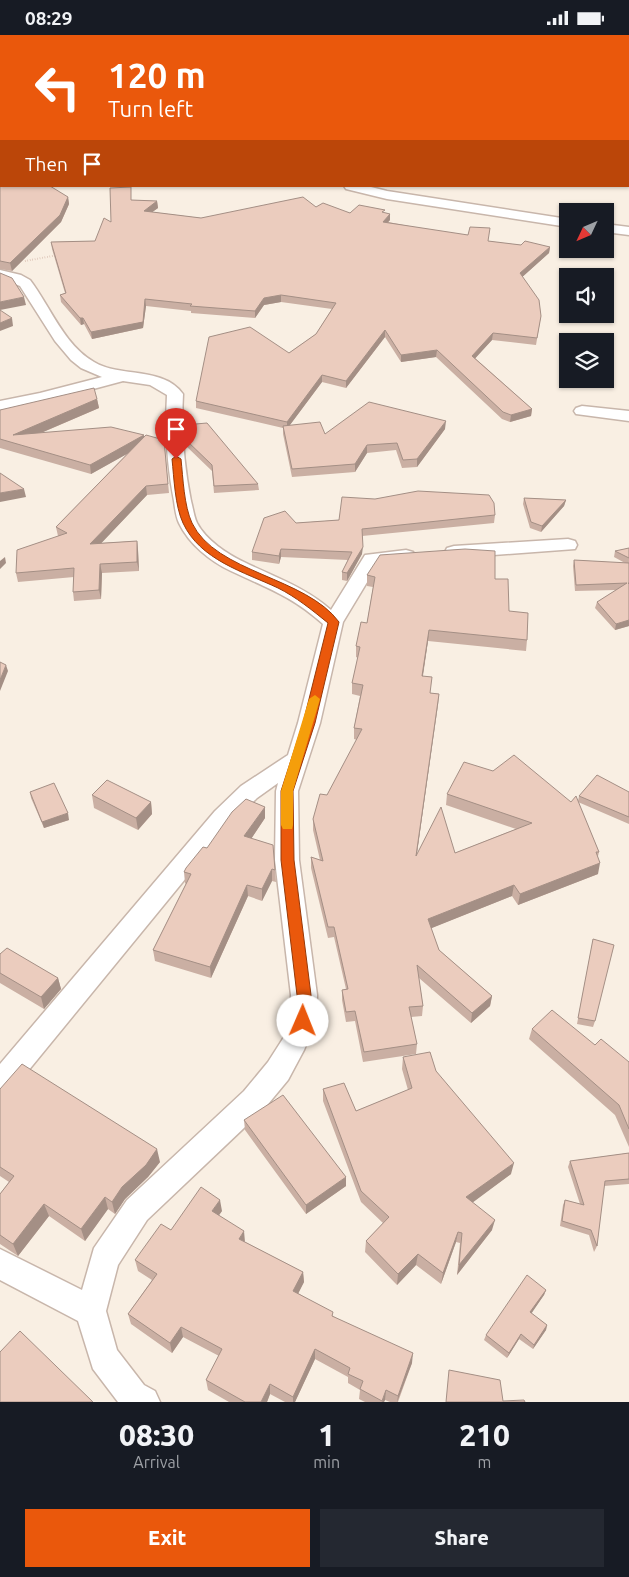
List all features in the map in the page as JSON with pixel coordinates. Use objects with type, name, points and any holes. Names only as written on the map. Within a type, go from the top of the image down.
[{"type":"street","points":[[354,187],[396,197],[559,222]]},
{"type":"street","points":[[614,229],[629,231]]},
{"type":"street","points":[[0,273],[16,277],[25,283],[73,353],[101,373],[120,377],[150,379],[161,383],[174,394],[173,429],[180,489],[187,522],[198,539],[216,554],[236,566],[282,586],[310,603],[334,622]]},
{"type":"street","points":[[0,405],[41,399],[120,377]]},
{"type":"street","points":[[582,411],[629,416]]},
{"type":"street","points":[[144,1402],[134,1397],[104,1358],[91,1311],[105,1259],[137,1210],[254,1099],[278,1071],[295,1042],[303,1021],[304,995],[287,860],[287,791],[309,723],[334,622],[372,559],[568,545]]},
{"type":"street","points":[[0,1084],[223,817],[248,792],[298,759]]},
{"type":"street","points":[[0,1264],[91,1311]]},
{"type":"path","points":[[22,262],[45,256],[63,255]]},
{"type":"building","points":[[0,187],[52,187],[68,197],[60,215],[10,263],[0,261]]},
{"type":"building","points":[[131,187],[131,200],[157,201],[144,211],[201,218],[303,197],[316,207],[323,203],[350,213],[359,205],[385,210],[382,212],[390,214],[383,222],[468,235],[470,227],[490,228],[488,241],[521,245],[525,241],[550,247],[520,273],[539,300],[541,316],[537,338],[493,333],[472,356],[532,409],[511,415],[503,412],[437,350],[401,355],[385,330],[346,381],[322,375],[287,422],[196,401],[209,337],[250,327],[289,353],[316,334],[336,303],[281,295],[264,298],[255,311],[190,306],[192,304],[145,299],[143,322],[91,332],[83,318],[80,318],[60,295],[66,293],[51,242],[95,241],[104,218],[111,222],[110,188]]},
{"type":"building","points":[[0,273],[12,278],[24,297],[0,302]]},
{"type":"building","points":[[0,310],[12,318],[0,323]]},
{"type":"building","points":[[94,388],[97,399],[13,435],[111,427],[144,435],[90,465],[0,439],[0,410]]},
{"type":"building","points":[[369,402],[446,421],[417,459],[403,460],[397,443],[367,445],[355,464],[292,469],[283,426],[320,422],[325,434]]},
{"type":"building","points":[[207,423],[258,484],[214,486],[212,465],[185,439],[184,425]]},
{"type":"building","points":[[146,435],[164,440],[168,484],[146,486],[90,544],[137,541],[137,562],[100,564],[99,590],[73,592],[74,568],[16,573],[17,550],[67,533],[56,527]]},
{"type":"building","points":[[0,473],[24,489],[0,493]]},
{"type":"building","points":[[418,491],[489,495],[494,503],[495,515],[362,529],[363,547],[347,573],[342,572],[352,552],[281,549],[279,556],[252,552],[264,518],[285,511],[296,523],[339,520],[342,497],[375,499]]},
{"type":"building","points":[[524,498],[566,500],[542,526],[531,522]]},
{"type":"building","points":[[629,548],[629,558],[615,551]]},
{"type":"building","points":[[465,549],[495,551],[495,579],[508,579],[509,611],[528,613],[527,640],[429,630],[422,676],[432,677],[430,693],[439,694],[416,856],[441,807],[455,853],[532,823],[447,794],[464,762],[493,771],[514,755],[571,802],[576,796],[599,852],[596,852],[600,863],[520,894],[514,885],[428,919],[439,950],[492,996],[472,1013],[417,965],[423,1006],[409,1007],[417,1044],[364,1052],[355,1011],[346,1012],[342,990],[348,989],[334,927],[328,927],[311,857],[323,861],[313,819],[320,794],[327,795],[362,729],[354,728],[363,685],[352,683],[360,647],[356,646],[361,622],[367,623],[375,577],[367,575],[380,555]]},
{"type":"building","points":[[574,560],[629,563],[629,620],[616,624],[597,602],[627,583],[576,585]]},
{"type":"building","points":[[0,662],[6,665],[0,680]]},
{"type":"building","points":[[597,775],[629,792],[629,817],[579,796]]},
{"type":"building","points":[[107,780],[151,802],[136,818],[92,795]]},
{"type":"building","points":[[54,783],[68,813],[42,822],[30,792]]},
{"type":"building","points":[[246,799],[265,807],[244,836],[273,845],[275,870],[272,869],[262,889],[247,885],[210,967],[153,950],[191,874],[184,872],[186,868],[203,847],[207,848],[232,812]]},
{"type":"building","points":[[593,939],[614,945],[595,1021],[578,1018]]},
{"type":"building","points":[[7,948],[58,978],[41,997],[0,973],[0,954]]},
{"type":"building","points":[[552,1010],[595,1045],[601,1039],[629,1062],[629,1129],[619,1105],[532,1029]]},
{"type":"building","points":[[430,1052],[436,1071],[514,1163],[466,1197],[495,1220],[459,1265],[462,1233],[458,1232],[443,1273],[418,1254],[398,1274],[366,1241],[389,1217],[361,1191],[323,1089],[344,1083],[356,1111],[412,1088],[403,1057]]},
{"type":"building","points":[[22,1064],[157,1149],[146,1165],[122,1187],[112,1202],[105,1197],[81,1229],[44,1204],[13,1244],[0,1235],[0,1194],[14,1176],[0,1167],[0,1089]]},
{"type":"building","points":[[283,1095],[346,1177],[306,1205],[244,1120]]},
{"type":"building","points":[[629,1153],[629,1179],[605,1181],[597,1246],[591,1230],[562,1221],[565,1200],[584,1205],[570,1161]]},
{"type":"building","points":[[201,1187],[220,1200],[212,1211],[244,1231],[239,1239],[303,1272],[293,1291],[333,1312],[332,1316],[413,1353],[398,1396],[386,1390],[382,1401],[360,1389],[363,1381],[348,1374],[350,1368],[315,1349],[293,1397],[270,1384],[261,1402],[245,1402],[206,1380],[222,1349],[181,1327],[170,1343],[128,1314],[157,1274],[135,1260],[161,1224],[171,1230]]},
{"type":"building","points":[[527,1275],[546,1290],[530,1312],[547,1325],[534,1345],[521,1334],[509,1353],[486,1335]]},
{"type":"building","points":[[20,1331],[93,1402],[0,1402],[0,1352]]},
{"type":"building","points":[[449,1370],[500,1380],[503,1401],[524,1400],[525,1402],[446,1402]]},
{"type":"slow traffic","points":[[287,825],[287,791],[315,699]]},
{"type":"route","points":[[176,459],[187,522],[198,539],[216,554],[236,566],[282,586],[310,603],[334,622],[309,723],[287,791],[287,860],[304,995],[303,1021]]}]
